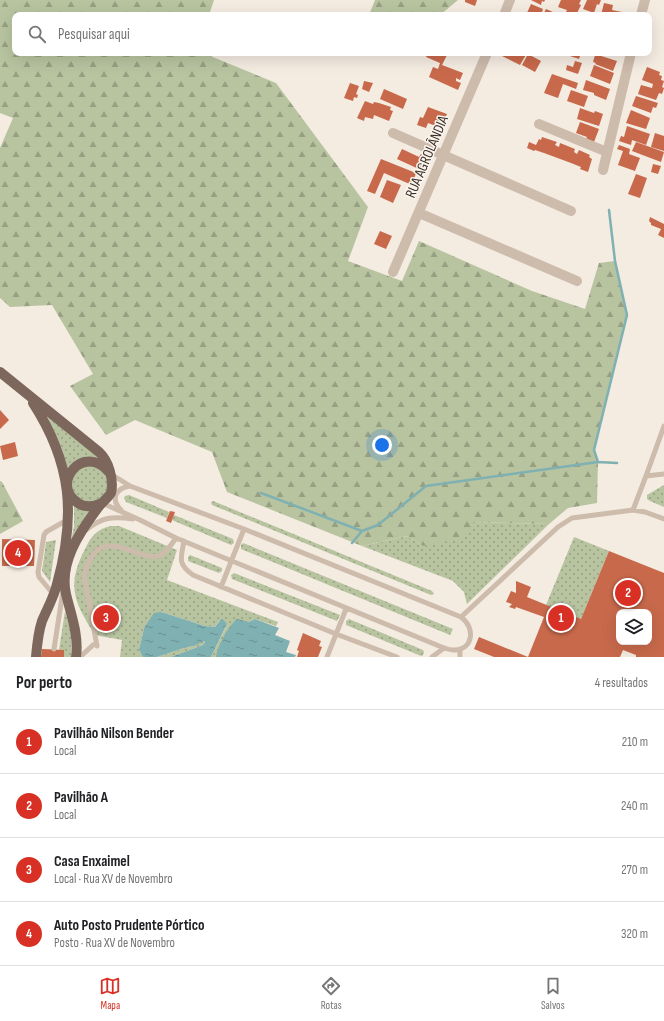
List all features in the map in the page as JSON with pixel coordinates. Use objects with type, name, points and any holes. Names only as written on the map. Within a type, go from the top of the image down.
[{"type":"main road","points":[[0,372],[100,452],[112,479],[110,493],[87,522],[76,541],[67,564],[65,576],[66,591],[77,639],[76,657]]},
{"type":"main road","points":[[28,395],[54,441],[63,467],[69,494],[80,505],[87,507],[102,503]]},
{"type":"main road","points":[[36,657],[39,630],[54,595],[60,570],[68,519],[67,479],[70,472],[82,462],[90,461],[98,463],[104,466],[109,472]]},
{"type":"street","points":[[505,12],[510,0]]},
{"type":"street","points":[[642,12],[645,0]]},
{"type":"street","name":"RUA AGROLÂNDIA","points":[[394,272],[486,56]]},
{"type":"street","points":[[602,170],[631,56]]},
{"type":"street","points":[[539,124],[607,152]]},
{"type":"street","points":[[393,133],[571,210]]},
{"type":"street","points":[[419,213],[577,281]]},
{"type":"lane","points":[[633,510],[664,426]]},
{"type":"lane","points":[[102,503],[176,538],[444,648],[454,650],[460,649],[466,646],[470,640],[470,627],[466,621],[460,617],[244,529],[130,486],[109,472]]},
{"type":"lane","points":[[646,476],[664,474]]},
{"type":"lane","points":[[123,512],[116,504],[116,497],[118,491],[124,487],[130,486]]},
{"type":"lane","points":[[460,617],[558,528],[572,518],[633,510],[645,512],[664,520]]},
{"type":"lane","points":[[76,541],[92,525],[103,519],[122,517],[140,520]]},
{"type":"lane","points":[[54,595],[39,577],[38,572],[44,535],[46,532],[68,519]]},
{"type":"lane","points":[[221,587],[244,529]]},
{"type":"lane","points":[[80,657],[95,646],[84,576],[86,566],[91,555],[102,548],[112,546],[150,556],[159,556],[165,552],[176,538]]},
{"type":"lane","points":[[184,541],[182,563],[184,569],[192,575],[336,634],[397,657]]},
{"type":"lane","points":[[54,649],[65,576]]},
{"type":"lane","points":[[327,657],[346,609]]},
{"type":"lane","points":[[432,657],[444,648]]},
{"type":"lane","points":[[460,649],[460,657]]},
{"type":"green space","points":[[0,0],[214,0],[210,12],[12,12],[12,56],[210,56],[276,83],[368,207],[348,261],[402,281],[419,241],[532,291],[585,309],[599,263],[615,261],[627,315],[594,450],[598,462],[597,503],[568,508],[549,524],[473,522],[464,538],[423,546],[407,536],[362,546],[227,492],[212,452],[135,420],[106,435],[70,386],[93,374],[52,305],[10,307],[0,298],[0,148],[13,118],[0,113]]},
{"type":"green space","points":[[375,0],[458,0],[444,12],[370,12]]},
{"type":"green space","points":[[46,414],[97,457],[80,459],[67,468],[66,461],[56,434]]},
{"type":"green space","points":[[90,466],[103,471],[108,484],[103,497],[90,502],[77,497],[72,484],[77,471]]},
{"type":"green space","points":[[0,481],[2,482],[23,521],[0,534]]},
{"type":"green space","points":[[664,485],[664,507],[647,499],[647,495]]},
{"type":"green space","points":[[129,495],[169,512],[167,518],[126,502],[124,498],[125,496]]},
{"type":"green space","points":[[213,501],[432,591],[434,594],[431,595],[212,505],[211,502]]},
{"type":"green space","points":[[74,505],[93,509],[70,545],[74,527]]},
{"type":"green space","points":[[174,515],[233,539],[234,543],[231,545],[172,520]]},
{"type":"green space","points":[[473,522],[549,524],[467,604],[464,592],[453,581],[362,546],[407,536],[423,546]]},
{"type":"green space","points":[[111,526],[119,526],[177,550],[167,580],[278,622],[276,626],[255,619],[249,622],[235,621],[225,636],[216,657],[211,657],[227,625],[223,619],[219,621],[215,627],[205,626],[161,612],[144,628],[139,650],[143,657],[120,657],[122,640],[95,635],[82,613],[75,594],[74,584],[79,562],[90,540],[98,531]]},
{"type":"green space","points":[[574,537],[609,551],[581,619],[546,605]]},
{"type":"green space","points":[[56,540],[50,582],[42,571],[46,542]]},
{"type":"green space","points":[[243,543],[453,629],[450,635],[241,549],[241,545]]},
{"type":"green space","points":[[190,555],[222,568],[222,571],[219,573],[188,561],[188,557]]},
{"type":"green space","points":[[234,573],[340,615],[337,621],[232,579],[231,575]]},
{"type":"green space","points":[[65,611],[71,631],[71,657],[64,657],[64,650],[59,650]]},
{"type":"green space","points":[[349,619],[423,650],[423,655],[421,656],[346,625],[346,621]]},
{"type":"green space","points":[[201,641],[205,642],[203,645],[171,657],[157,657],[194,646]]},
{"type":"water","points":[[161,612],[205,626],[215,627],[221,619],[223,619],[227,624],[211,657],[171,657],[203,645],[205,642],[204,641],[194,646],[157,657],[143,657],[139,650],[144,628],[154,613]]},
{"type":"water","points":[[237,619],[249,622],[255,619],[279,628],[275,635],[290,641],[286,652],[296,655],[295,657],[216,657],[224,636],[230,626]]},
{"type":"building","points":[[465,0],[477,0],[475,6],[465,2]]},
{"type":"building","points":[[531,0],[545,0],[544,2],[542,1],[541,5]]},
{"type":"building","points":[[561,0],[581,0],[579,4],[581,5],[578,12],[566,12],[567,10],[558,7]]},
{"type":"building","points":[[587,0],[601,0],[599,5],[597,4],[594,12],[583,9]]},
{"type":"building","points":[[604,3],[613,5],[612,10],[622,12],[602,12]]},
{"type":"building","points":[[531,4],[543,9],[542,12],[527,12]]},
{"type":"building","points":[[546,9],[553,12],[544,12]]},
{"type":"building","points":[[446,56],[442,65],[463,73],[460,80],[456,78],[456,81],[461,83],[458,90],[429,77],[433,67],[438,69],[440,63],[426,57]]},
{"type":"building","points":[[502,56],[525,56],[520,65]]},
{"type":"building","points":[[527,56],[532,56],[541,61],[535,72],[522,65]]},
{"type":"building","points":[[570,56],[580,56],[579,59]]},
{"type":"building","points":[[595,56],[601,56],[617,61],[613,71],[593,62]]},
{"type":"building","points":[[575,61],[582,63],[578,74],[566,70],[567,65],[573,67]]},
{"type":"building","points":[[594,65],[614,73],[610,84],[590,76]]},
{"type":"building","points":[[647,67],[660,72],[659,75],[662,76],[661,80],[664,81],[662,94],[659,93],[656,100],[638,94],[641,85],[652,88],[653,84],[642,80]]},
{"type":"building","points":[[552,74],[578,83],[576,89],[563,84],[558,98],[544,93]]},
{"type":"building","points":[[586,80],[610,89],[606,100],[594,95],[594,93],[583,90]]},
{"type":"building","points":[[364,81],[373,83],[369,92],[362,89]]},
{"type":"building","points":[[350,83],[359,86],[356,94],[358,95],[357,98],[354,97],[353,101],[344,98]]},
{"type":"building","points":[[384,89],[407,99],[403,109],[380,99]]},
{"type":"building","points":[[571,90],[588,96],[584,107],[567,101]]},
{"type":"building","points":[[636,96],[658,103],[656,108],[653,107],[651,113],[632,106]]},
{"type":"building","points":[[365,101],[391,107],[390,110],[393,111],[389,121],[374,115],[373,119],[365,117],[364,121],[357,118]]},
{"type":"building","points":[[428,107],[447,114],[441,128],[428,123],[426,128],[417,125],[420,117],[423,118]]},
{"type":"building","points":[[580,108],[594,113],[595,111],[603,114],[599,126],[577,119]]},
{"type":"building","points":[[631,110],[650,118],[646,129],[626,123]]},
{"type":"building","points":[[580,122],[599,129],[594,142],[586,139],[587,137],[576,133]]},
{"type":"building","points":[[627,126],[650,134],[646,145],[632,140],[631,145],[619,141],[621,136],[624,137]]},
{"type":"building","points":[[655,133],[664,136],[664,151],[651,147]]},
{"type":"building","points":[[542,137],[557,142],[555,145],[559,147],[560,143],[575,149],[574,152],[577,154],[579,150],[590,155],[589,157],[592,159],[588,172],[571,163],[527,148],[529,142],[536,145]]},
{"type":"building","points":[[636,142],[664,152],[661,162],[632,151]]},
{"type":"building","points":[[619,145],[630,149],[629,154],[640,158],[635,171],[618,165],[623,151],[617,149]]},
{"type":"building","points":[[402,149],[419,157],[421,154],[426,157],[421,170],[397,159]]},
{"type":"building","points":[[381,159],[416,173],[412,185],[384,173],[375,194],[367,191]]},
{"type":"building","points":[[653,164],[661,166],[658,174],[651,172]]},
{"type":"building","points":[[636,174],[647,178],[640,198],[628,194]]},
{"type":"building","points":[[387,180],[401,185],[393,203],[380,197]]},
{"type":"building","points":[[650,217],[664,224],[664,238],[658,235],[661,229],[651,225],[649,221]]},
{"type":"building","points":[[380,231],[392,236],[386,249],[374,244]]},
{"type":"building","points":[[0,410],[9,420],[0,429]]},
{"type":"building","points":[[15,442],[18,456],[3,460],[0,446]]},
{"type":"building","points":[[170,511],[175,512],[171,523],[166,521]]},
{"type":"building","points":[[2,539],[35,540],[34,566],[2,566]]},
{"type":"building","points":[[609,551],[664,573],[664,657],[636,657],[636,655],[623,650],[620,657],[528,657],[544,617],[516,607],[515,609],[509,607],[512,604],[506,602],[511,591],[516,593],[516,581],[531,587],[527,597],[581,619]]},
{"type":"building","points":[[103,611],[113,614],[110,625],[100,622]]},
{"type":"building","points":[[303,633],[321,641],[319,646],[322,647],[318,657],[297,657],[299,651],[297,650]]},
{"type":"building","points":[[479,637],[528,657],[494,657],[474,649]]},
{"type":"building","points":[[42,649],[64,650],[64,657],[41,657]]},
{"type":"waterway","points":[[598,462],[594,450],[627,315],[615,261],[609,210]]},
{"type":"waterway","points":[[352,543],[362,531],[378,525],[426,486],[598,462],[617,463]]},
{"type":"waterway","points":[[261,493],[362,531]]},
{"type":"place","name":"Auto Posto Prudente Pórtico","points":[[18,553]]},
{"type":"place","name":"Pavilhão A","points":[[628,593]]},
{"type":"place","name":"Casa Enxaimel","points":[[106,618]]},
{"type":"place","name":"Pavilhão Nilson Bender","points":[[561,618]]}]
